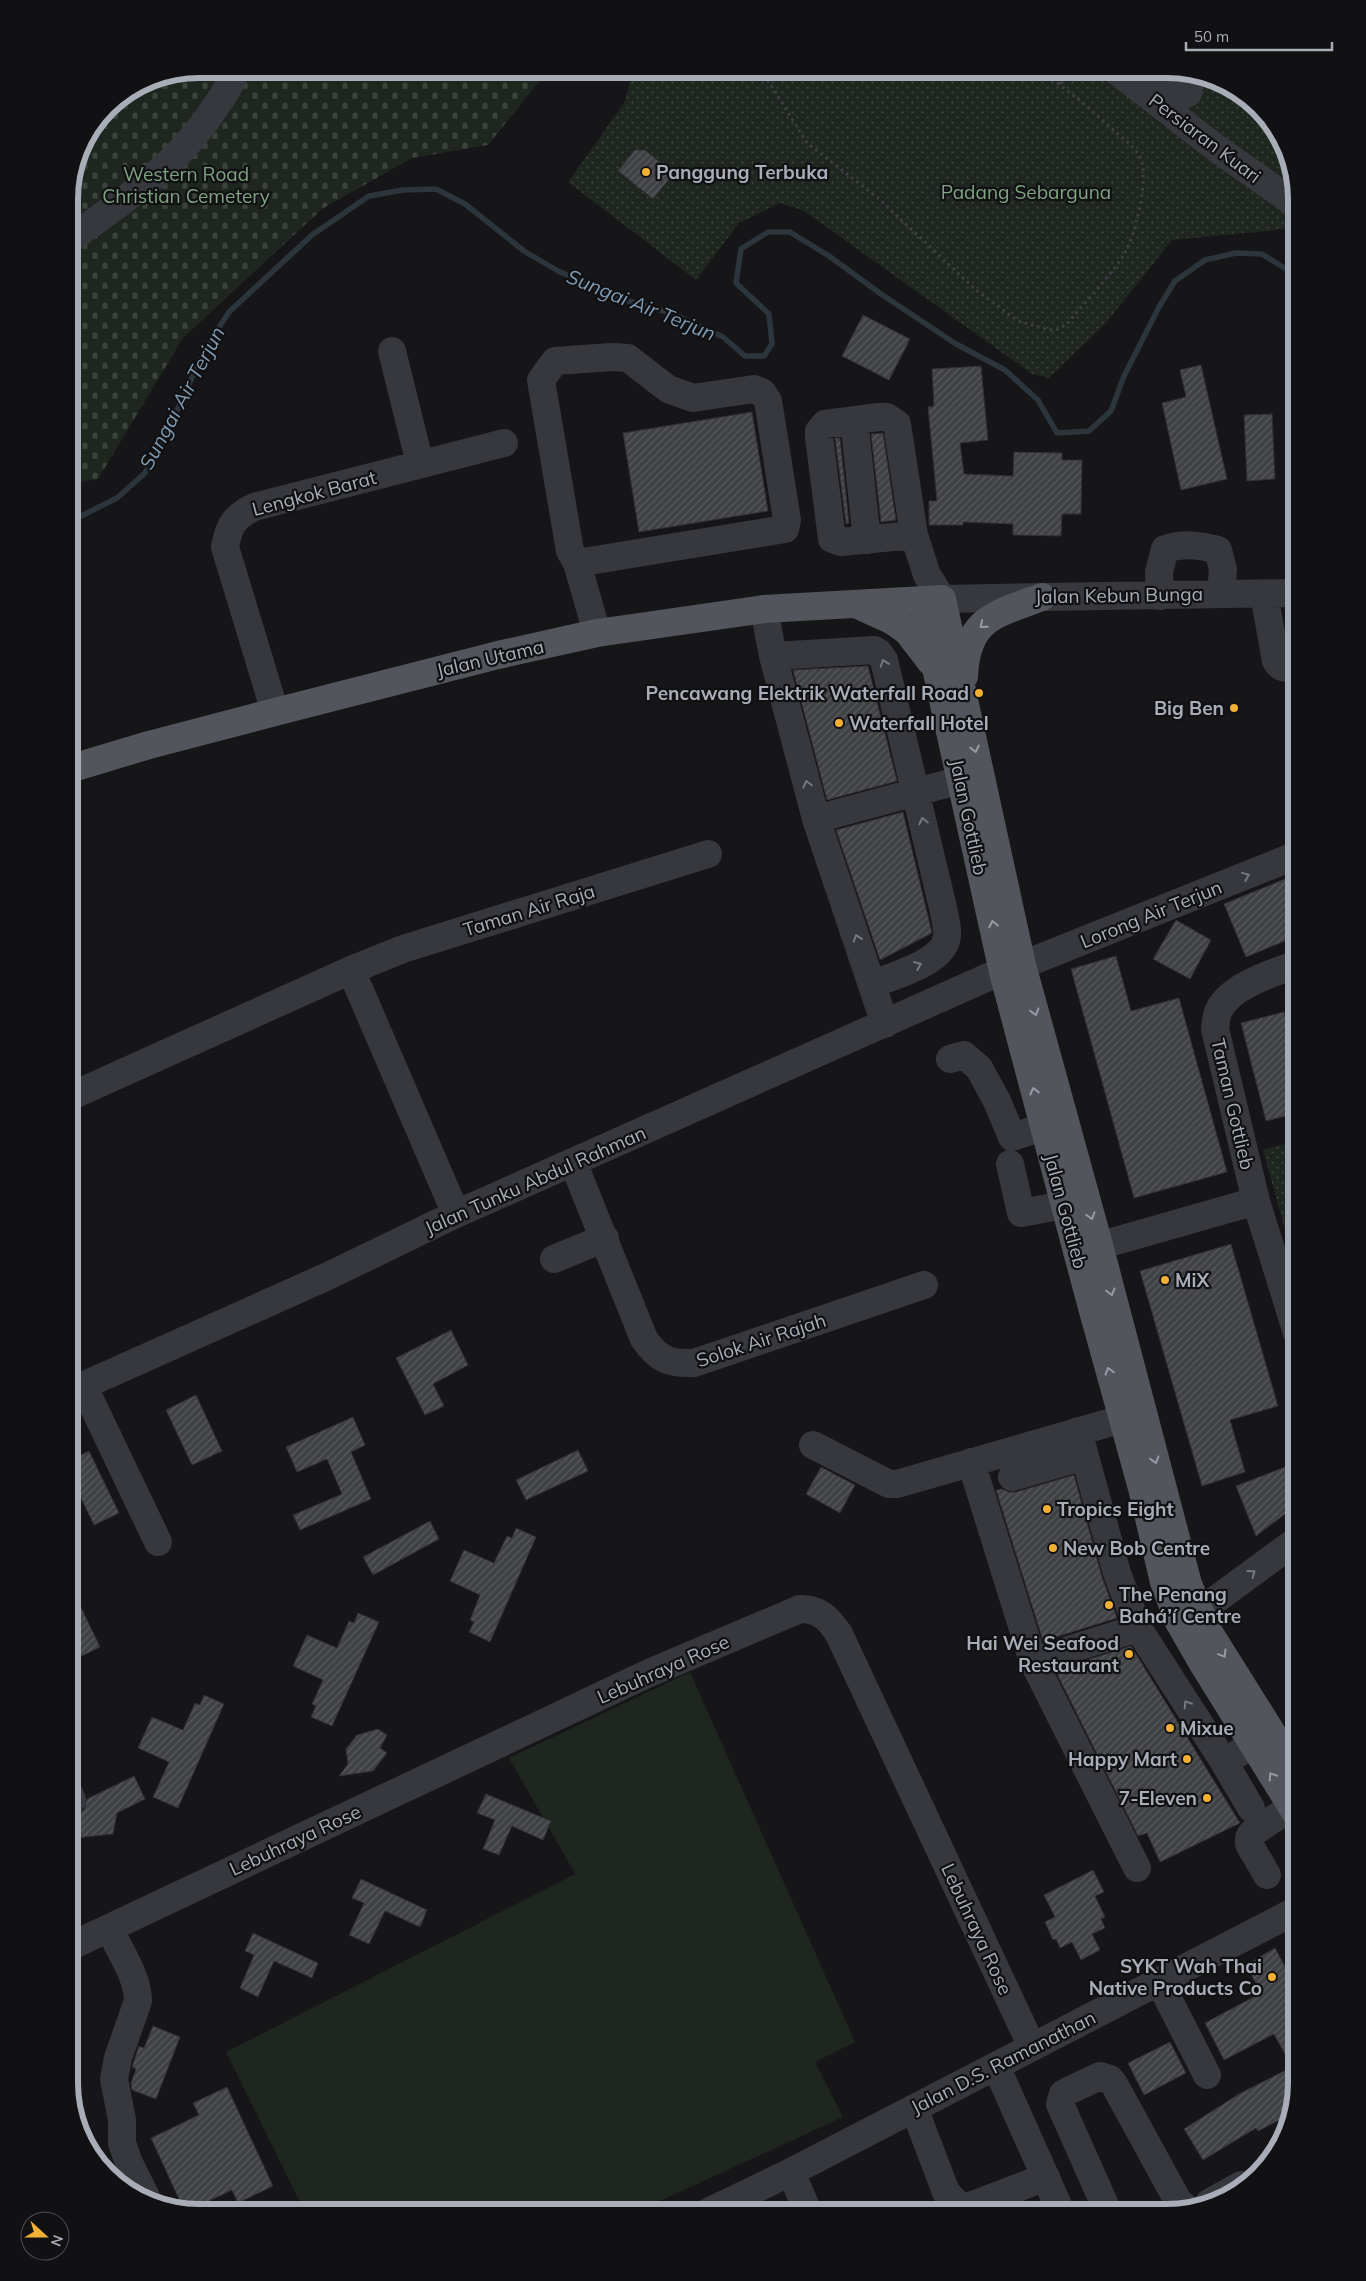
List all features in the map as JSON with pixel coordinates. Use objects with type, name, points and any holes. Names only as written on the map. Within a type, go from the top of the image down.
[{"type":"main road","name":"Jalan Utama","points":[[78,766],[149,745],[275,712],[498,655],[598,633],[764,609],[855,604],[930,591]]},
{"type":"main road","name":"Jalan Gottlieb","points":[[930,591],[936,669],[961,780],[1133,1416],[1142,1488],[1164,1582],[1189,1617],[1226,1660],[1288,1759]]},
{"type":"main road","name":"Jalan Gottlieb","points":[[930,591],[962,694],[1044,1127],[1065,1205],[1088,1248]]},
{"type":"main road","points":[[962,694],[965,656],[976,630],[983,623],[1003,612],[1042,597]]},
{"type":"main road","points":[[855,604],[893,621],[908,631],[936,669]]},
{"type":"main road","name":"Jalan Gottlieb","points":[[1189,1617],[1252,1745],[1288,1800]]},
{"type":"street","points":[[78,233],[158,174],[206,123],[231,78]]},
{"type":"street","name":"Persiaran Kuari","points":[[1126,78],[1216,148],[1288,199]]},
{"type":"street","points":[[1160,78],[1184,95],[1188,92],[1191,80]]},
{"type":"street","points":[[392,350],[420,464]]},
{"type":"street","points":[[577,563],[785,530],[787,520],[768,400],[762,392],[754,389],[693,398],[668,389],[628,358],[612,357],[555,361],[541,380],[570,551],[577,563],[598,633]]},
{"type":"street","points":[[914,535],[841,542],[832,538],[819,437],[819,431],[825,424],[886,418],[897,424],[914,535],[930,591]]},
{"type":"street","points":[[854,420],[867,540]]},
{"type":"street","name":"Lengkok Barat","points":[[275,712],[225,547],[228,528],[241,514],[254,507],[504,443]]},
{"type":"street","points":[[1160,596],[1159,572],[1165,549],[1176,545],[1190,544],[1218,550],[1223,569],[1221,592]]},
{"type":"street","name":"Jalan Kebun Bunga","points":[[930,591],[1042,597],[1160,596],[1221,592],[1288,593]]},
{"type":"street","points":[[1264,594],[1276,661],[1278,666],[1288,668]]},
{"type":"street","points":[[764,609],[773,656],[816,819],[885,1024]]},
{"type":"street","points":[[773,656],[874,650],[884,660],[948,935],[944,948],[933,958],[873,984]]},
{"type":"street","points":[[816,819],[961,780]]},
{"type":"street","name":"Taman Air Raja","points":[[78,1093],[351,970],[403,949],[708,854]]},
{"type":"street","name":"Lorong Air Terjun","points":[[1013,968],[1288,859]]},
{"type":"street","name":"Taman Gottlieb","points":[[1288,967],[1259,978],[1232,994],[1219,1009],[1215,1029],[1256,1201],[1288,1304]]},
{"type":"street","name":"Jalan Tunku Abdul Rahman","points":[[78,1388],[328,1276],[456,1214],[1013,968]]},
{"type":"street","points":[[351,970],[456,1214]]},
{"type":"street","points":[[950,1059],[964,1055],[979,1068],[997,1101],[1012,1137],[1044,1127]]},
{"type":"street","name":"Solok Air Rajah","points":[[573,1162],[644,1339],[654,1353],[666,1360],[680,1364],[694,1363],[924,1285]]},
{"type":"street","points":[[1010,1164],[1020,1212],[1065,1205]]},
{"type":"street","points":[[1088,1248],[1256,1201]]},
{"type":"street","points":[[554,1259],[604,1238]]},
{"type":"street","points":[[78,1393],[158,1542]]},
{"type":"street","points":[[1012,1477],[1133,1416]]},
{"type":"street","points":[[813,1445],[889,1484],[971,1462],[1082,1443]]},
{"type":"street","points":[[1082,1443],[1117,1573],[1138,1628],[1224,1762],[1251,1808]]},
{"type":"street","points":[[971,1462],[1033,1661],[1137,1868]]},
{"type":"street","points":[[1189,1617],[1288,1546]]},
{"type":"street","name":"Lebuhraya Rose","points":[[78,1943],[649,1673],[800,1610],[811,1609],[821,1613],[839,1634],[1032,2047]]},
{"type":"street","points":[[1033,1661],[1138,1628]]},
{"type":"street","points":[[1224,1762],[1252,1745]]},
{"type":"street","points":[[1267,1875],[1248,1844],[1249,1838],[1252,1833],[1288,1815]]},
{"type":"street","name":"Jalan D.S. Ramanathan","points":[[726,2204],[792,2172],[1288,1915]]},
{"type":"street","points":[[108,1928],[136,1984],[138,1995],[114,2072],[122,2120],[119,2167],[136,2186]]},
{"type":"street","points":[[1159,1981],[1207,2075]]},
{"type":"street","points":[[996,2066],[1058,2204]]},
{"type":"street","points":[[1104,2204],[1060,2104],[1064,2094],[1068,2091],[1100,2076],[1110,2079],[1114,2084],[1180,2202]]},
{"type":"street","points":[[914,2108],[946,2192],[957,2204]]},
{"type":"street","points":[[792,2172],[805,2204]]},
{"type":"street","points":[[976,2204],[1046,2177]]},
{"type":"path","points":[[767,78],[807,143],[878,198],[976,290],[1018,321],[1049,330],[1058,329],[1067,324],[1124,255],[1136,219],[1144,177],[1141,158],[1128,143],[1060,84],[1050,78]]},
{"type":"path","points":[[1060,84],[1064,78]]},
{"type":"green space","name":"Western Road Christian Cemetery","points":[[191,78],[542,78],[488,145],[412,158],[322,209],[183,338],[98,479],[78,482],[78,191],[82,167],[90,145],[103,125],[119,108],[145,90],[175,80]]},
{"type":"green space","name":"Padang Sebarguna","points":[[631,78],[1175,78],[1191,80],[1221,90],[1235,98],[1268,131],[1276,145],[1284,167],[1287,183],[1288,229],[1172,240],[1106,323],[1049,378],[1032,374],[804,211],[780,203],[739,223],[696,280],[568,182],[624,103]]},
{"type":"green space","points":[[1288,1143],[1287,1237],[1263,1150]]},
{"type":"green space","points":[[690,1672],[855,2042],[815,2062],[843,2117],[655,2203],[301,2203],[226,2052],[575,1874],[509,1758]]},
{"type":"building","points":[[635,150],[645,150],[667,168],[669,179],[653,199],[618,171]]},
{"type":"building","points":[[863,315],[910,339],[889,380],[842,356]]},
{"type":"building","points":[[1201,365],[1227,479],[1181,490],[1162,403],[1186,397],[1180,370]]},
{"type":"building","points":[[981,366],[988,440],[960,443],[964,474],[1013,476],[1014,452],[1062,453],[1062,460],[1082,460],[1081,514],[1062,514],[1061,536],[1013,535],[1013,524],[963,522],[963,525],[929,525],[929,501],[937,501],[928,407],[934,406],[932,369]]},
{"type":"building","points":[[752,412],[768,511],[639,532],[623,433]]},
{"type":"building","points":[[1272,414],[1275,479],[1247,481],[1244,415]]},
{"type":"building","points":[[883,433],[896,520],[881,522],[871,434]]},
{"type":"building","points":[[835,438],[840,438],[849,523],[846,524]]},
{"type":"building","name":"Waterfall Hotel","points":[[868,666],[897,781],[827,800],[793,670]]},
{"type":"building","points":[[903,812],[932,933],[880,960],[836,830]]},
{"type":"building","points":[[1288,878],[1288,940],[1246,957],[1224,904]]},
{"type":"building","points":[[1176,920],[1211,940],[1190,979],[1153,959]]},
{"type":"building","points":[[1116,956],[1131,1011],[1179,998],[1227,1172],[1134,1198],[1071,969]]},
{"type":"building","points":[[1284,1012],[1288,1028],[1288,1115],[1266,1121],[1241,1023]]},
{"type":"building","points":[[1231,1244],[1278,1406],[1230,1420],[1245,1472],[1202,1486],[1140,1271]]},
{"type":"building","points":[[451,1330],[468,1365],[433,1384],[444,1406],[425,1415],[396,1358]]},
{"type":"building","points":[[196,1395],[222,1451],[192,1465],[166,1410]]},
{"type":"building","points":[[353,1417],[365,1445],[351,1452],[371,1499],[300,1530],[293,1515],[342,1494],[327,1459],[297,1472],[286,1447]]},
{"type":"building","points":[[578,1450],[588,1471],[526,1500],[516,1480]]},
{"type":"building","points":[[89,1451],[119,1513],[94,1525],[78,1492],[78,1456]]},
{"type":"building","points":[[1288,1459],[1288,1512],[1256,1536],[1236,1486],[1285,1467]]},
{"type":"building","points":[[821,1467],[855,1485],[840,1513],[806,1494]]},
{"type":"building","name":"New Bob Centre","points":[[1074,1475],[1102,1577],[1117,1618],[1043,1641],[996,1490],[1002,1489],[1016,1492]]},
{"type":"building","points":[[430,1521],[439,1539],[373,1575],[363,1557]]},
{"type":"building","points":[[516,1528],[536,1537],[490,1642],[469,1632],[474,1622],[470,1620],[480,1595],[450,1581],[464,1550],[494,1563],[507,1536],[512,1538]]},
{"type":"building","points":[[78,1601],[100,1647],[78,1658]]},
{"type":"building","points":[[358,1613],[379,1622],[332,1726],[311,1717],[316,1706],[312,1704],[323,1680],[293,1666],[307,1635],[337,1648],[349,1621],[354,1623]]},
{"type":"building","points":[[1131,1646],[1240,1823],[1160,1862],[1147,1833],[1138,1836],[1055,1670]]},
{"type":"building","points":[[204,1695],[224,1704],[178,1808],[153,1797],[169,1762],[138,1748],[152,1717],[183,1730],[195,1703],[200,1705]]},
{"type":"building","points":[[378,1729],[387,1735],[380,1748],[387,1753],[373,1771],[339,1776],[348,1764],[346,1749],[357,1735]]},
{"type":"building","points":[[134,1776],[145,1799],[117,1813],[113,1834],[78,1838],[78,1813],[84,1810],[87,1799]]},
{"type":"building","points":[[486,1794],[551,1821],[543,1840],[512,1826],[499,1855],[483,1849],[495,1820],[477,1813]]},
{"type":"building","points":[[1093,1870],[1104,1892],[1095,1896],[1105,1917],[1101,1919],[1105,1928],[1092,1934],[1100,1950],[1081,1960],[1072,1942],[1060,1948],[1056,1939],[1053,1940],[1045,1922],[1055,1917],[1044,1895]]},
{"type":"building","points":[[361,1879],[427,1910],[420,1927],[385,1911],[369,1944],[349,1935],[364,1903],[352,1898]]},
{"type":"building","points":[[253,1933],[318,1963],[312,1978],[274,1961],[258,1997],[240,1988],[254,1955],[245,1951]]},
{"type":"building","points":[[1275,1948],[1288,1972],[1288,2060],[1274,2034],[1224,2060],[1205,2023],[1261,1993],[1246,1965]]},
{"type":"building","points":[[153,2026],[180,2037],[156,2099],[132,2090],[131,2083],[136,2069],[132,2067],[139,2046],[144,2048]]},
{"type":"building","points":[[1170,2042],[1186,2073],[1144,2095],[1128,2063]]},
{"type":"building","points":[[1288,2069],[1287,2098],[1283,2118],[1258,2131],[1256,2128],[1203,2160],[1184,2129],[1239,2094]]},
{"type":"building","points":[[227,2087],[273,2186],[238,2203],[232,2190],[205,2203],[180,2202],[151,2138],[199,2115],[193,2103]]},
{"type":"waterway","name":"Sungai Air Terjun","points":[[78,517],[117,498],[145,473],[164,439],[204,351],[229,312],[312,235],[369,196],[403,190],[436,189],[465,204],[524,251],[558,271],[622,299],[673,314],[723,337],[745,356],[764,356],[772,344],[769,314],[736,283],[741,249],[768,232],[790,232],[829,256],[881,294],[956,344],[1005,370],[1038,400],[1057,433],[1089,431],[1111,411],[1124,376],[1159,307],[1175,281],[1205,260],[1236,253],[1262,254],[1288,271]]},
{"type":"place","name":"Panggung Terbuka","points":[[646,172]]},
{"type":"place","name":"Pencawang Elektrik Waterfall Road","points":[[979,693]]},
{"type":"place","name":"Big Ben","points":[[1234,708]]},
{"type":"place","name":"Waterfall Hotel","points":[[839,723]]},
{"type":"place","name":"MiX","points":[[1165,1280]]},
{"type":"place","name":"Tropics Eight","points":[[1047,1509]]},
{"type":"place","name":"New Bob Centre","points":[[1053,1548]]},
{"type":"place","name":"The Penang Bahá’í Centre","points":[[1109,1605]]},
{"type":"place","name":"Hai Wei Seafood Restaurant","points":[[1129,1654]]},
{"type":"place","name":"Mixue","points":[[1170,1728]]},
{"type":"place","name":"Happy Mart","points":[[1187,1759]]},
{"type":"place","name":"7-Eleven","points":[[1207,1798]]},
{"type":"place","name":"SYKT Wah Thai Native Products Co","points":[[1272,1977]]}]
